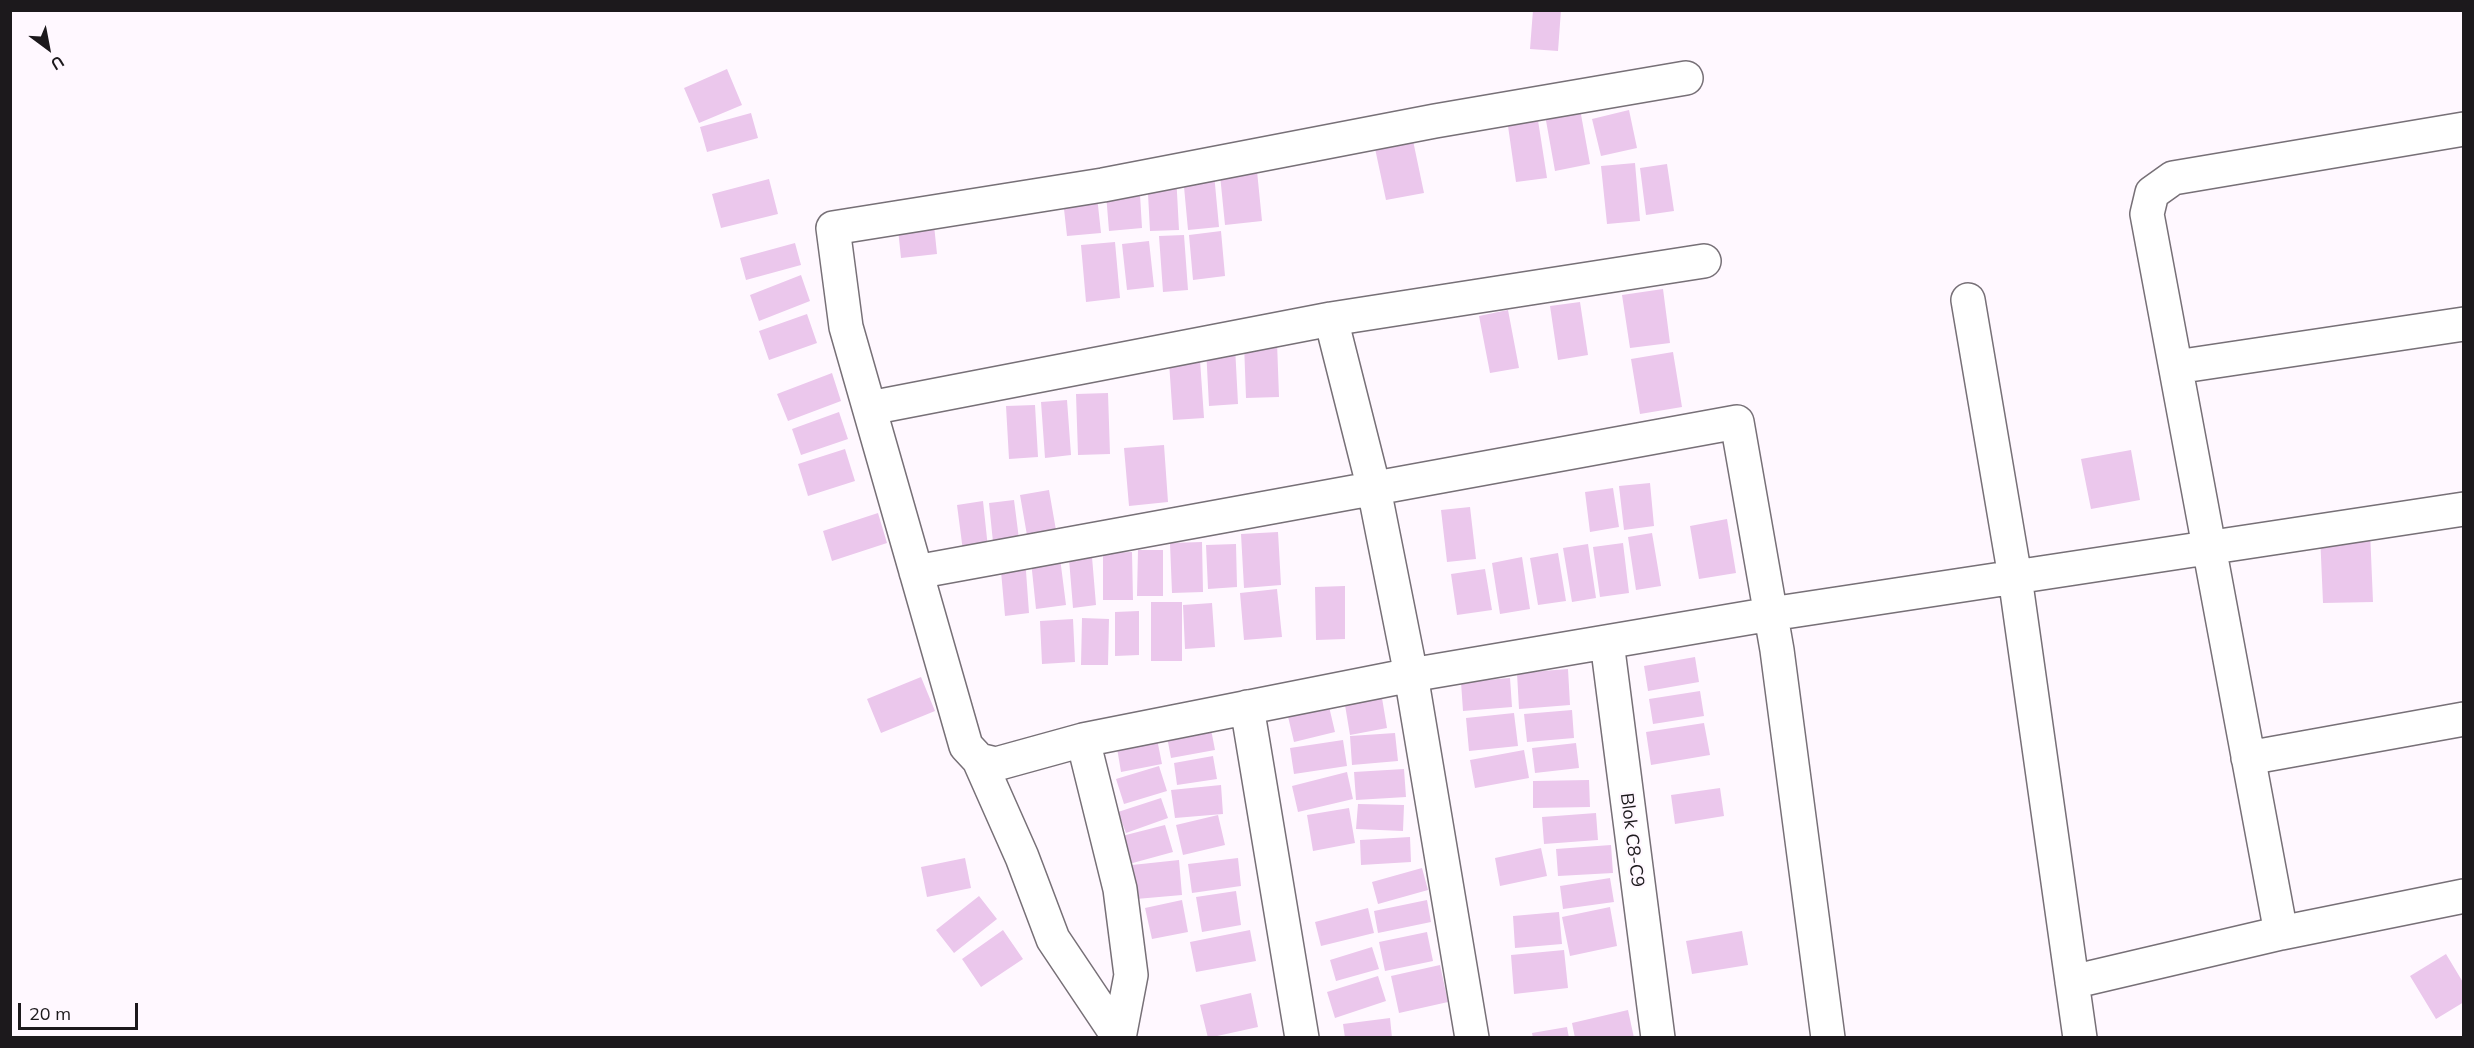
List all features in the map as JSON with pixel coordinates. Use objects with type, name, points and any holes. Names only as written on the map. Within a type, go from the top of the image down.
[{"type":"street","points":[[1118,1037],[1053,939],[1022,857],[979,760],[966,746],[846,327],[833,228],[1103,185],[1424,123],[1686,78]]},
{"type":"street","points":[[2281,933],[2147,214],[2152,194],[2173,178],[2463,129]]},
{"type":"street","points":[[870,408],[1331,319],[1704,261]]},
{"type":"street","points":[[1968,300],[2015,577],[2080,1038]]},
{"type":"street","points":[[1331,319],[1374,489],[1411,675],[1472,1038]]},
{"type":"street","points":[[2176,367],[2463,324]]},
{"type":"street","points":[[916,572],[1737,422],[1771,614],[1828,1038]]},
{"type":"street","points":[[979,760],[996,764],[1083,740],[1411,675],[1771,614],[2463,509]]},
{"type":"street","name":"Blok C8-C9","points":[[1607,642],[1658,1038]]},
{"type":"street","points":[[1247,707],[1302,1038]]},
{"type":"street","points":[[2248,758],[2463,719]]},
{"type":"street","points":[[1083,740],[1120,889],[1131,975],[1118,1037]]},
{"type":"street","points":[[2072,982],[2281,933],[2463,896]]},
{"type":"building","points":[[1533,10],[1561,10],[1558,51],[1530,49]]},
{"type":"building","points":[[727,69],[742,105],[699,123],[684,88]]},
{"type":"building","points":[[1580,109],[1590,164],[1555,171],[1545,115]]},
{"type":"building","points":[[1629,110],[1637,148],[1601,156],[1592,119]]},
{"type":"building","points":[[751,113],[758,138],[707,152],[700,127]]},
{"type":"building","points":[[1537,114],[1547,178],[1516,182],[1507,119]]},
{"type":"building","points":[[1411,131],[1424,193],[1386,200],[1373,139]]},
{"type":"building","points":[[1256,161],[1262,221],[1225,225],[1219,165]]},
{"type":"building","points":[[1213,163],[1219,227],[1188,230],[1182,165]]},
{"type":"building","points":[[1635,163],[1640,221],[1607,224],[1601,166]]},
{"type":"building","points":[[1667,164],[1674,211],[1646,215],[1640,168]]},
{"type":"building","points":[[1176,174],[1179,230],[1150,231],[1147,175]]},
{"type":"building","points":[[1139,178],[1142,228],[1109,231],[1105,181]]},
{"type":"building","points":[[769,179],[778,214],[721,228],[712,194]]},
{"type":"building","points":[[1096,187],[1101,233],[1067,236],[1062,191]]},
{"type":"building","points":[[931,196],[937,254],[901,258],[895,200]]},
{"type":"building","points":[[1221,231],[1225,276],[1193,280],[1189,235]]},
{"type":"building","points":[[1184,235],[1188,290],[1163,292],[1159,236]]},
{"type":"building","points":[[1149,241],[1154,287],[1127,290],[1122,244]]},
{"type":"building","points":[[1115,242],[1120,298],[1086,302],[1081,245]]},
{"type":"building","points":[[795,243],[801,265],[746,280],[740,258]]},
{"type":"building","points":[[801,275],[810,301],[759,321],[750,295]]},
{"type":"building","points":[[1663,289],[1670,343],[1630,348],[1622,295]]},
{"type":"building","points":[[1580,302],[1588,355],[1558,360],[1550,306]]},
{"type":"building","points":[[1508,310],[1519,368],[1490,373],[1479,316]]},
{"type":"building","points":[[807,314],[817,343],[769,360],[759,331]]},
{"type":"building","points":[[1277,342],[1279,397],[1246,398],[1244,343]]},
{"type":"building","points":[[1235,346],[1238,404],[1209,406],[1206,348]]},
{"type":"building","points":[[1673,352],[1682,407],[1640,414],[1631,359]]},
{"type":"building","points":[[1200,360],[1204,418],[1173,420],[1169,362]]},
{"type":"building","points":[[832,373],[841,401],[788,421],[777,394]]},
{"type":"building","points":[[1108,393],[1110,454],[1078,455],[1076,394]]},
{"type":"building","points":[[1067,400],[1071,455],[1045,458],[1041,402]]},
{"type":"building","points":[[1035,405],[1038,457],[1009,459],[1006,406]]},
{"type":"building","points":[[839,412],[848,439],[801,455],[792,429]]},
{"type":"building","points":[[1164,445],[1168,502],[1129,506],[1124,448]]},
{"type":"building","points":[[845,449],[855,481],[808,496],[798,464]]},
{"type":"building","points":[[2131,450],[2140,500],[2091,509],[2081,459]]},
{"type":"building","points":[[1650,483],[1654,526],[1624,530],[1619,486]]},
{"type":"building","points":[[1613,488],[1619,527],[1590,532],[1585,492]]},
{"type":"building","points":[[1049,490],[1057,536],[1028,541],[1020,495]]},
{"type":"building","points":[[1014,500],[1019,539],[993,542],[989,503]]},
{"type":"building","points":[[983,501],[988,548],[963,551],[957,505]]},
{"type":"building","points":[[1470,507],[1476,559],[1447,562],[1441,510]]},
{"type":"building","points":[[878,513],[887,543],[832,561],[823,531]]},
{"type":"building","points":[[1727,519],[1736,573],[1699,579],[1690,526]]},
{"type":"building","points":[[2370,531],[2373,602],[2323,603],[2320,534]]},
{"type":"building","points":[[1278,532],[1281,585],[1244,588],[1241,534]]},
{"type":"building","points":[[1652,533],[1661,586],[1636,590],[1628,537]]},
{"type":"building","points":[[1202,542],[1203,592],[1172,593],[1170,543]]},
{"type":"building","points":[[1623,543],[1629,593],[1600,597],[1593,547]]},
{"type":"building","points":[[1236,544],[1237,587],[1208,589],[1206,545]]},
{"type":"building","points":[[1588,544],[1596,598],[1572,602],[1563,548]]},
{"type":"building","points":[[1138,550],[1163,550],[1163,596],[1137,596]]},
{"type":"building","points":[[1132,552],[1133,600],[1103,600],[1103,553]]},
{"type":"building","points":[[1558,553],[1566,601],[1538,605],[1530,558]]},
{"type":"building","points":[[1025,557],[1029,613],[1005,616],[1000,560]]},
{"type":"building","points":[[1092,557],[1096,605],[1073,608],[1069,559]]},
{"type":"building","points":[[1522,557],[1530,609],[1500,614],[1492,563]]},
{"type":"building","points":[[1060,558],[1066,605],[1036,609],[1031,561]]},
{"type":"building","points":[[1485,569],[1492,610],[1457,615],[1451,574]]},
{"type":"building","points":[[1345,586],[1345,639],[1316,640],[1315,587]]},
{"type":"building","points":[[1277,589],[1282,637],[1244,640],[1240,593]]},
{"type":"building","points":[[1151,602],[1182,602],[1182,661],[1151,661]]},
{"type":"building","points":[[1212,603],[1215,647],[1185,649],[1183,605]]},
{"type":"building","points":[[1139,611],[1139,655],[1115,656],[1115,612]]},
{"type":"building","points":[[1082,618],[1109,619],[1108,665],[1081,665]]},
{"type":"building","points":[[1073,619],[1075,662],[1042,664],[1040,621]]},
{"type":"building","points":[[1695,657],[1699,682],[1648,691],[1644,666]]},
{"type":"building","points":[[1568,669],[1570,705],[1519,709],[1517,673]]},
{"type":"building","points":[[921,677],[935,711],[881,733],[867,699]]},
{"type":"building","points":[[1510,678],[1512,707],[1463,711],[1461,682]]},
{"type":"building","points":[[1700,691],[1704,716],[1653,724],[1649,699]]},
{"type":"building","points":[[1327,698],[1335,732],[1294,742],[1286,708]]},
{"type":"building","points":[[1382,698],[1387,728],[1350,735],[1345,705]]},
{"type":"building","points":[[1572,710],[1574,738],[1527,742],[1524,714]]},
{"type":"building","points":[[1514,713],[1518,746],[1469,751],[1466,718]]},
{"type":"building","points":[[1209,719],[1215,750],[1171,758],[1165,726]]},
{"type":"building","points":[[1704,723],[1710,755],[1651,765],[1646,732]]},
{"type":"building","points":[[1155,729],[1162,764],[1121,772],[1115,736]]},
{"type":"building","points":[[1395,733],[1398,761],[1352,765],[1350,736]]},
{"type":"building","points":[[1343,740],[1347,766],[1294,774],[1290,748]]},
{"type":"building","points":[[1576,743],[1579,768],[1535,773],[1532,748]]},
{"type":"building","points":[[1524,750],[1529,778],[1475,788],[1470,760]]},
{"type":"building","points":[[1213,756],[1217,779],[1177,785],[1174,763]]},
{"type":"building","points":[[1159,766],[1167,791],[1124,804],[1116,779]]},
{"type":"building","points":[[1404,769],[1406,797],[1356,800],[1354,772]]},
{"type":"building","points":[[1347,772],[1353,799],[1298,812],[1292,786]]},
{"type":"building","points":[[1589,780],[1590,807],[1533,808],[1533,781]]},
{"type":"building","points":[[1221,785],[1223,814],[1175,818],[1171,790]]},
{"type":"building","points":[[1720,788],[1724,816],[1675,824],[1671,795]]},
{"type":"building","points":[[1161,798],[1168,818],[1126,833],[1118,812]]},
{"type":"building","points":[[1358,804],[1404,805],[1403,831],[1356,829]]},
{"type":"building","points":[[1349,808],[1355,843],[1313,851],[1307,815]]},
{"type":"building","points":[[1596,813],[1598,840],[1544,844],[1542,817]]},
{"type":"building","points":[[1218,815],[1225,845],[1183,855],[1176,825]]},
{"type":"building","points":[[1165,825],[1173,852],[1129,864],[1122,836]]},
{"type":"building","points":[[1410,837],[1411,862],[1361,865],[1360,840]]},
{"type":"building","points":[[1611,845],[1613,873],[1558,876],[1556,849]]},
{"type":"building","points":[[1541,848],[1547,876],[1500,886],[1495,858]]},
{"type":"building","points":[[965,858],[971,888],[927,897],[921,867]]},
{"type":"building","points":[[1238,858],[1241,886],[1192,893],[1188,864]]},
{"type":"building","points":[[1179,860],[1182,895],[1136,899],[1132,865]]},
{"type":"building","points":[[1422,868],[1428,890],[1378,904],[1372,882]]},
{"type":"building","points":[[1610,878],[1614,902],[1563,909],[1560,886]]},
{"type":"building","points":[[1236,891],[1241,925],[1202,932],[1196,897]]},
{"type":"building","points":[[979,896],[997,919],[954,953],[936,930]]},
{"type":"building","points":[[1182,900],[1188,932],[1152,939],[1145,908]]},
{"type":"building","points":[[1427,900],[1431,922],[1378,933],[1374,911]]},
{"type":"building","points":[[1610,907],[1617,946],[1570,956],[1562,917]]},
{"type":"building","points":[[1368,908],[1374,933],[1321,946],[1315,922]]},
{"type":"building","points":[[1559,912],[1562,944],[1515,948],[1513,916]]},
{"type":"building","points":[[1003,930],[1023,959],[981,987],[962,959]]},
{"type":"building","points":[[1250,930],[1256,961],[1196,972],[1190,942]]},
{"type":"building","points":[[1742,931],[1748,965],[1692,974],[1686,941]]},
{"type":"building","points":[[1427,932],[1433,961],[1385,971],[1379,942]]},
{"type":"building","points":[[1372,947],[1379,969],[1336,981],[1330,960]]},
{"type":"building","points":[[1564,950],[1568,988],[1514,994],[1511,955]]},
{"type":"building","points":[[2446,954],[2464,984],[2464,1002],[2436,1019],[2410,976]]},
{"type":"building","points":[[1440,965],[1448,1002],[1399,1013],[1391,976]]},
{"type":"building","points":[[1378,976],[1386,1001],[1335,1018],[1327,992]]},
{"type":"building","points":[[1251,993],[1258,1027],[1208,1038],[1200,1005]]},
{"type":"building","points":[[1628,1010],[1634,1038],[1575,1038],[1572,1023]]},
{"type":"building","points":[[1390,1018],[1392,1038],[1345,1038],[1343,1024]]},
{"type":"building","points":[[1567,1027],[1569,1038],[1533,1038],[1532,1033]]}]
